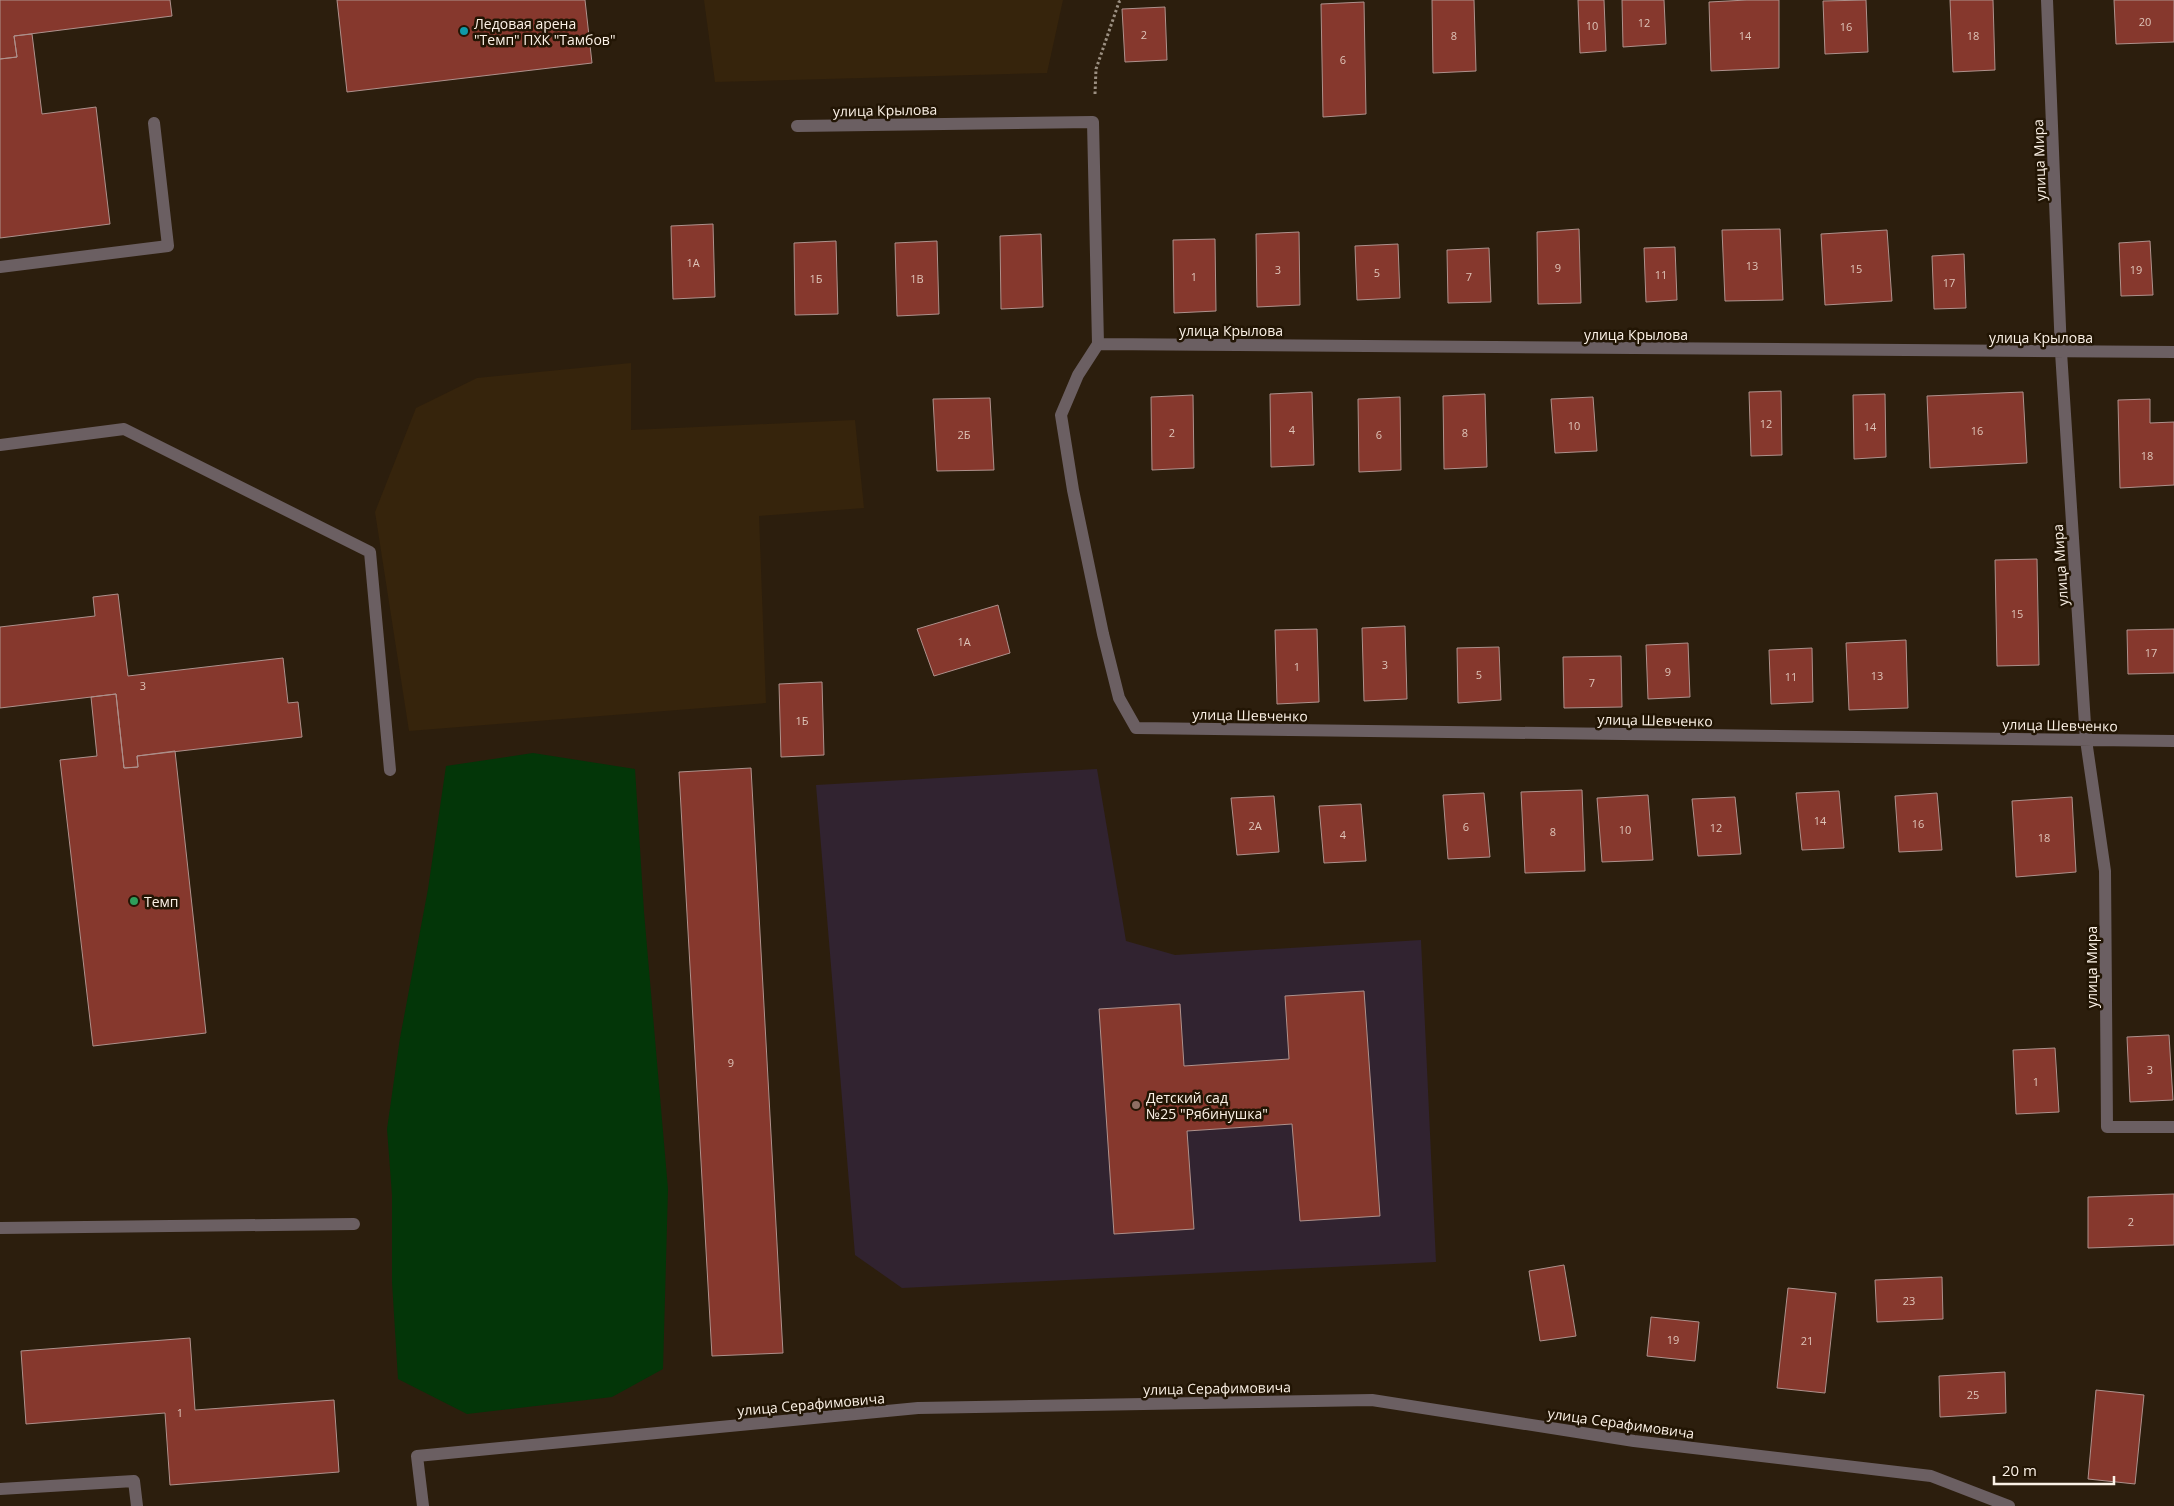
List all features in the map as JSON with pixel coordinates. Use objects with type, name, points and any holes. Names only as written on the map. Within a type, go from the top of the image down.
[{"type":"street","name":"улица Мира","points":[[2047,0],[2061,352],[2086,740],[2105,871],[2107,1127],[2174,1127]]},
{"type":"street","name":"улица Крылова","points":[[797,126],[1093,122]]},
{"type":"street","points":[[1093,122],[1098,344]]},
{"type":"street","points":[[0,266],[168,246],[154,123]]},
{"type":"street","name":"улица Крылова","points":[[1098,344],[2174,352]]},
{"type":"street","name":"улица Шевченко","points":[[1098,344],[1078,375],[1061,415],[1073,490],[1103,634],[1119,698],[1136,728],[2174,741]]},
{"type":"street","points":[[0,445],[124,429],[370,552],[390,770]]},
{"type":"street","points":[[0,1228],[354,1224]]},
{"type":"street","name":"улица Серафимовича","points":[[424,1506],[417,1456],[918,1408],[1372,1400],[1634,1441],[1931,1476],[2009,1506]]},
{"type":"street","points":[[0,1489],[134,1481],[137,1506]]},
{"type":"path","points":[[1093,122],[1096,69],[1119,2],[1122,0]]},
{"type":"shaded area","points":[[704,0],[1063,0],[1047,73],[715,82]]},
{"type":"shaded area","points":[[631,363],[631,430],[855,420],[864,508],[759,516],[766,703],[409,731],[375,512],[416,408],[477,378]]},
{"type":"shaded area","name":"Детский сад №25 \"Рябинушка\"","points":[[1097,769],[1126,941],[1175,955],[1421,940],[1436,1262],[902,1288],[855,1255],[816,785]]},
{"type":"green space","points":[[533,753],[635,769],[644,912],[668,1189],[663,1369],[612,1397],[467,1414],[398,1379],[392,1282],[392,1195],[387,1129],[400,1038],[428,889],[446,766]]},
{"type":"building","points":[[0,0],[170,0],[172,16],[14,36],[17,57],[0,59]]},
{"type":"building","name":"Ледовая арена \"Темп\" ПХК \"Тамбов\"","points":[[337,0],[585,0],[592,63],[347,92]]},
{"type":"building","points":[[1432,0],[1474,0],[1476,71],[1433,73]]},
{"type":"building","points":[[1578,0],[1604,0],[1606,51],[1580,53]]},
{"type":"building","points":[[1622,0],[1664,0],[1666,44],[1623,47]]},
{"type":"building","points":[[1779,0],[1779,68],[1711,71],[1709,2]]},
{"type":"building","points":[[1866,0],[1868,52],[1825,54],[1823,1]]},
{"type":"building","points":[[1950,0],[1993,0],[1995,70],[1953,72]]},
{"type":"building","points":[[2114,0],[2174,0],[2174,42],[2116,44]]},
{"type":"building","points":[[1364,2],[1366,114],[1323,117],[1321,4]]},
{"type":"building","points":[[1165,7],[1167,60],[1125,62],[1122,9]]},
{"type":"building","points":[[32,34],[42,114],[96,107],[110,224],[0,238],[0,59],[17,57],[14,36]]},
{"type":"building","points":[[713,224],[715,297],[673,299],[671,226]]},
{"type":"building","points":[[1579,229],[1581,303],[1538,304],[1537,232]]},
{"type":"building","points":[[1780,229],[1783,300],[1725,301],[1722,230]]},
{"type":"building","points":[[1887,230],[1892,301],[1825,305],[1821,234]]},
{"type":"building","points":[[1299,232],[1300,305],[1257,307],[1256,234]]},
{"type":"building","points":[[1041,234],[1043,307],[1001,309],[1000,236]]},
{"type":"building","points":[[1215,239],[1216,311],[1174,313],[1173,240]]},
{"type":"building","points":[[836,241],[838,314],[795,315],[794,243]]},
{"type":"building","points":[[937,241],[939,314],[897,316],[895,243]]},
{"type":"building","points":[[2150,241],[2153,295],[2121,296],[2119,243]]},
{"type":"building","points":[[1398,244],[1400,298],[1357,300],[1355,246]]},
{"type":"building","points":[[1675,247],[1677,300],[1646,302],[1644,248]]},
{"type":"building","points":[[1489,248],[1491,302],[1448,303],[1447,250]]},
{"type":"building","points":[[1964,254],[1966,308],[1934,309],[1932,256]]},
{"type":"building","points":[[1781,391],[1782,455],[1751,456],[1749,392]]},
{"type":"building","points":[[1312,392],[1314,465],[1271,467],[1270,394]]},
{"type":"building","points":[[2023,392],[2027,463],[1930,468],[1927,396]]},
{"type":"building","points":[[1485,394],[1487,467],[1444,469],[1443,396]]},
{"type":"building","points":[[1885,394],[1886,457],[1854,459],[1853,395]]},
{"type":"building","points":[[1193,395],[1194,468],[1152,470],[1151,397]]},
{"type":"building","points":[[1400,397],[1401,470],[1359,472],[1358,399]]},
{"type":"building","points":[[1593,397],[1597,451],[1555,453],[1551,399]]},
{"type":"building","points":[[990,398],[994,470],[937,471],[933,399]]},
{"type":"building","points":[[2150,399],[2150,423],[2174,422],[2174,485],[2120,488],[2118,400]]},
{"type":"building","points":[[2037,559],[2039,665],[1997,666],[1995,560]]},
{"type":"building","points":[[118,594],[128,676],[283,658],[288,703],[298,702],[302,737],[137,756],[138,767],[124,768],[116,694],[0,708],[0,627],[95,616],[93,597]]},
{"type":"building","points":[[998,605],[1010,653],[934,676],[917,629]]},
{"type":"building","points":[[1405,626],[1407,699],[1364,701],[1362,628]]},
{"type":"building","points":[[1317,629],[1319,702],[1277,704],[1275,630]]},
{"type":"building","points":[[2174,629],[2174,673],[2128,674],[2127,630]]},
{"type":"building","points":[[1906,640],[1908,708],[1849,710],[1846,643]]},
{"type":"building","points":[[1688,643],[1690,697],[1648,699],[1646,645]]},
{"type":"building","points":[[1499,647],[1501,700],[1458,703],[1457,648]]},
{"type":"building","points":[[1812,648],[1813,702],[1771,704],[1769,650]]},
{"type":"building","points":[[1621,656],[1622,707],[1564,708],[1563,657]]},
{"type":"building","points":[[822,682],[824,755],[781,757],[779,684]]},
{"type":"building","name":"Темп","points":[[116,694],[124,768],[138,767],[137,756],[175,751],[206,1033],[93,1046],[60,760],[97,756],[91,697]]},
{"type":"building","points":[[751,768],[783,1353],[712,1356],[679,772]]},
{"type":"building","points":[[1582,790],[1585,871],[1525,873],[1521,792]]},
{"type":"building","points":[[1839,791],[1844,848],[1802,850],[1796,793]]},
{"type":"building","points":[[1484,793],[1490,857],[1448,859],[1443,795]]},
{"type":"building","points":[[1937,793],[1942,850],[1899,852],[1895,796]]},
{"type":"building","points":[[1648,795],[1653,860],[1602,862],[1597,798]]},
{"type":"building","points":[[1274,796],[1279,852],[1237,855],[1231,798]]},
{"type":"building","points":[[1735,797],[1741,854],[1698,856],[1692,799]]},
{"type":"building","points":[[2072,797],[2076,872],[2016,877],[2012,801]]},
{"type":"building","points":[[1361,804],[1366,861],[1324,863],[1319,806]]},
{"type":"building","points":[[1364,991],[1380,1216],[1300,1221],[1292,1124],[1187,1131],[1194,1229],[1114,1234],[1099,1009],[1180,1004],[1184,1066],[1289,1059],[1285,996]]},
{"type":"building","points":[[2169,1035],[2173,1100],[2130,1102],[2127,1037]]},
{"type":"building","points":[[2055,1048],[2059,1112],[2016,1114],[2013,1050]]},
{"type":"building","points":[[2174,1194],[2174,1245],[2088,1248],[2088,1197]]},
{"type":"building","points":[[1564,1265],[1576,1336],[1540,1341],[1529,1271]]},
{"type":"building","points":[[1942,1277],[1943,1319],[1877,1322],[1875,1280]]},
{"type":"building","points":[[1788,1288],[1836,1293],[1825,1393],[1777,1388]]},
{"type":"building","points":[[1651,1317],[1699,1322],[1695,1361],[1647,1356]]},
{"type":"building","points":[[190,1338],[195,1410],[334,1400],[339,1472],[170,1485],[165,1413],[26,1424],[21,1351]]},
{"type":"building","points":[[2005,1372],[2006,1413],[1940,1417],[1939,1376]]},
{"type":"building","points":[[2096,1390],[2144,1395],[2135,1484],[2088,1479]]},
{"type":"place","name":"Ледовая арена \"Темп\" ПХК \"Тамбов\"","points":[[464,31]]},
{"type":"place","name":"Темп","points":[[134,901]]},
{"type":"place","name":"Детский сад №25 \"Рябинушка\"","points":[[1136,1105]]}]
